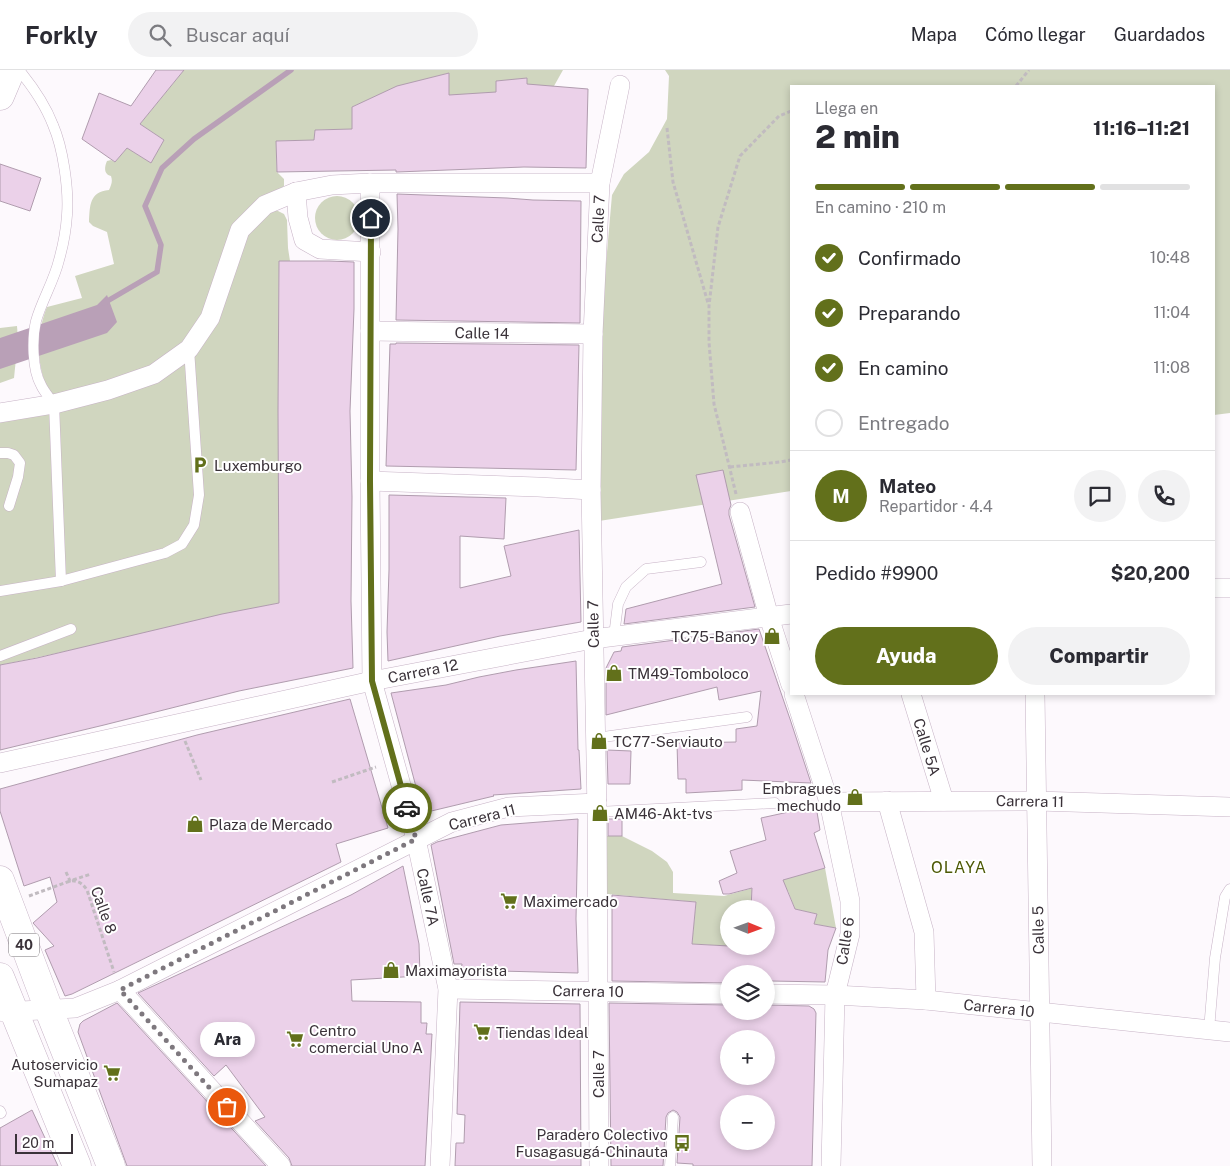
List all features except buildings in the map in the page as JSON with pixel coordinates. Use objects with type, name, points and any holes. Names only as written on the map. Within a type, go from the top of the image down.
[{"type":"main road","points":[[0,96],[11,70]]},
{"type":"main road","name":"40","points":[[5,892],[49,1010],[111,1166]]},
{"type":"main road","name":"40","points":[[0,976],[7,1012],[77,1166]]},
{"type":"street","name":"Calle 7","points":[[599,1166],[597,807],[591,490],[593,334],[600,183],[620,85]]},
{"type":"street","points":[[0,413],[54,404],[108,390],[154,374],[189,349],[210,318],[240,230],[265,204],[296,192],[332,185],[600,183]]},
{"type":"street","name":"Calle 7A","points":[[370,184],[372,681],[416,839],[448,989],[440,1166]]},
{"type":"street","points":[[296,192],[298,218],[304,240],[320,249],[371,252]]},
{"type":"street","name":"Calle 14","points":[[370,331],[593,334]]},
{"type":"street","points":[[370,481],[591,490]]},
{"type":"street","points":[[740,512],[769,616],[790,682]]},
{"type":"street","points":[[1215,588],[1230,588]]},
{"type":"street","name":"Carrera 12","points":[[0,763],[372,681],[593,639],[790,614]]},
{"type":"street","name":"Calle 6","points":[[794,695],[829,802],[850,901],[850,934],[835,996],[831,1166]]},
{"type":"street","name":"Calle 5A","points":[[911,695],[944,801]]},
{"type":"street","name":"Calle 5","points":[[1035,695],[1042,1166]]},
{"type":"street","points":[[887,801],[924,932],[926,1000]]},
{"type":"street","name":"Carrera 11","points":[[829,802],[1037,801],[1230,806]]},
{"type":"street","name":"Carrera 11","points":[[49,1010],[75,1008],[120,990],[452,822],[509,807],[597,807]]},
{"type":"street","name":"Carrera 10","points":[[448,989],[720,994]]},
{"type":"street","points":[[120,990],[281,1166]]},
{"type":"street","name":"Carrera 10","points":[[775,994],[926,1000],[1230,1032]]},
{"type":"street","points":[[7,1012],[49,1010]]},
{"type":"lane","points":[[19,70],[39,98],[54,127],[63,159],[65,178],[67,214],[62,248],[59,262],[36,321],[34,351],[37,377],[54,404],[61,581]]},
{"type":"lane","points":[[0,591],[61,581],[165,553],[182,544],[194,524],[198,495],[189,349]]},
{"type":"lane","points":[[0,453],[14,455],[20,463],[18,477],[9,506]]},
{"type":"lane","points":[[614,636],[618,604],[626,587],[646,569],[701,562]]},
{"type":"lane","points":[[0,656],[71,629]]},
{"type":"lane","points":[[596,738],[747,717]]},
{"type":"lane","name":"Carrera 11","points":[[597,807],[775,804]]},
{"type":"lane","points":[[1209,1030],[1215,958],[1225,897],[1230,889]]},
{"type":"lane","points":[[670,1166],[673,1117]]},
{"type":"path","points":[[1017,85],[1029,70]]},
{"type":"path","points":[[740,512],[714,404],[709,342],[709,306],[718,227],[740,156],[779,116],[790,111]]},
{"type":"path","points":[[667,128],[673,182],[709,306]]},
{"type":"path","points":[[730,467],[790,460]]},
{"type":"path","points":[[184,740],[201,780]]},
{"type":"path","points":[[332,782],[382,766]]},
{"type":"path","points":[[66,872],[70,881],[91,874]]},
{"type":"path","name":"Calle 8","points":[[5,892],[75,880],[84,885],[120,990]]},
{"type":"green space","points":[[184,70],[563,70],[525,127],[527,79],[496,81],[496,97],[449,95],[449,73],[398,86],[352,107],[352,129],[315,130],[314,140],[276,141],[277,172],[284,179],[284,186],[280,190],[259,198],[205,313],[182,345],[152,367],[54,398],[47,387],[39,356],[41,326],[47,307],[82,298],[75,276],[114,264],[107,232],[93,226],[89,222],[92,201],[102,191],[109,190],[112,182],[111,176],[105,170],[107,161],[115,162],[127,148],[151,163],[164,140],[140,124]]},
{"type":"green space","points":[[665,70],[1230,70],[1230,413],[1215,415],[1215,85],[790,85],[790,491],[599,521],[600,332],[612,195],[624,174],[649,152],[667,119],[669,76]]},
{"type":"green space","points":[[337,196],[349,200],[355,206],[359,218],[355,230],[349,236],[337,240],[325,236],[319,230],[315,218],[319,206],[325,200]]},
{"type":"green space","points":[[272,211],[284,214],[287,220],[290,261],[279,261],[279,603],[0,665],[0,420],[195,353],[246,235]]},
{"type":"green space","points":[[17,326],[18,339],[14,378],[0,383],[0,328]]},
{"type":"green space","points":[[606,836],[622,836],[652,851],[667,862],[673,872],[673,893],[724,896],[825,868],[836,928],[814,924],[817,914],[795,909],[788,891],[752,893],[752,900],[720,900],[720,946],[692,944],[696,902],[607,894]]},
{"type":"shaded area","points":[[107,295],[117,322],[107,333],[0,369],[0,338],[97,305]]},
{"type":"waterway","points":[[104,303],[157,272],[161,245],[145,206],[162,168],[194,139],[291,70]]},
{"type":"way so far","points":[[227,1107],[120,990],[416,839],[407,808]]},
{"type":"place","name":"Luxemburgo","points":[[200,465]]},
{"type":"place","name":"TC75-Banoy","points":[[772,636]]},
{"type":"place","name":"TM49-Tomboloco","points":[[614,673]]},
{"type":"place","name":"TC77-Serviauto","points":[[599,741]]},
{"type":"place","name":"Embragues mechudo","points":[[855,797]]},
{"type":"place","name":"AM46-Akt-tvs","points":[[600,813]]},
{"type":"place","name":"Plaza de Mercado","points":[[195,824]]},
{"type":"place","name":"Maximercado","points":[[509,901]]},
{"type":"place","name":"Maximayorista","points":[[391,970]]},
{"type":"place","name":"Tiendas Ideal","points":[[482,1032]]},
{"type":"place","name":"Centro comercial Uno A","points":[[295,1039]]},
{"type":"place","name":"Autoservicio Sumapaz","points":[[112,1073]]},
{"type":"place","name":"Ara","points":[[227,1107]]},
{"type":"place","name":"Paradero Colectivo Fusagasugá-Chinauta","points":[[682,1143]]},
{"type":"district","name":"OLAYA","points":[[959,867]]},
{"type":"route","points":[[371,218],[370,481],[372,681],[407,808]]}]
